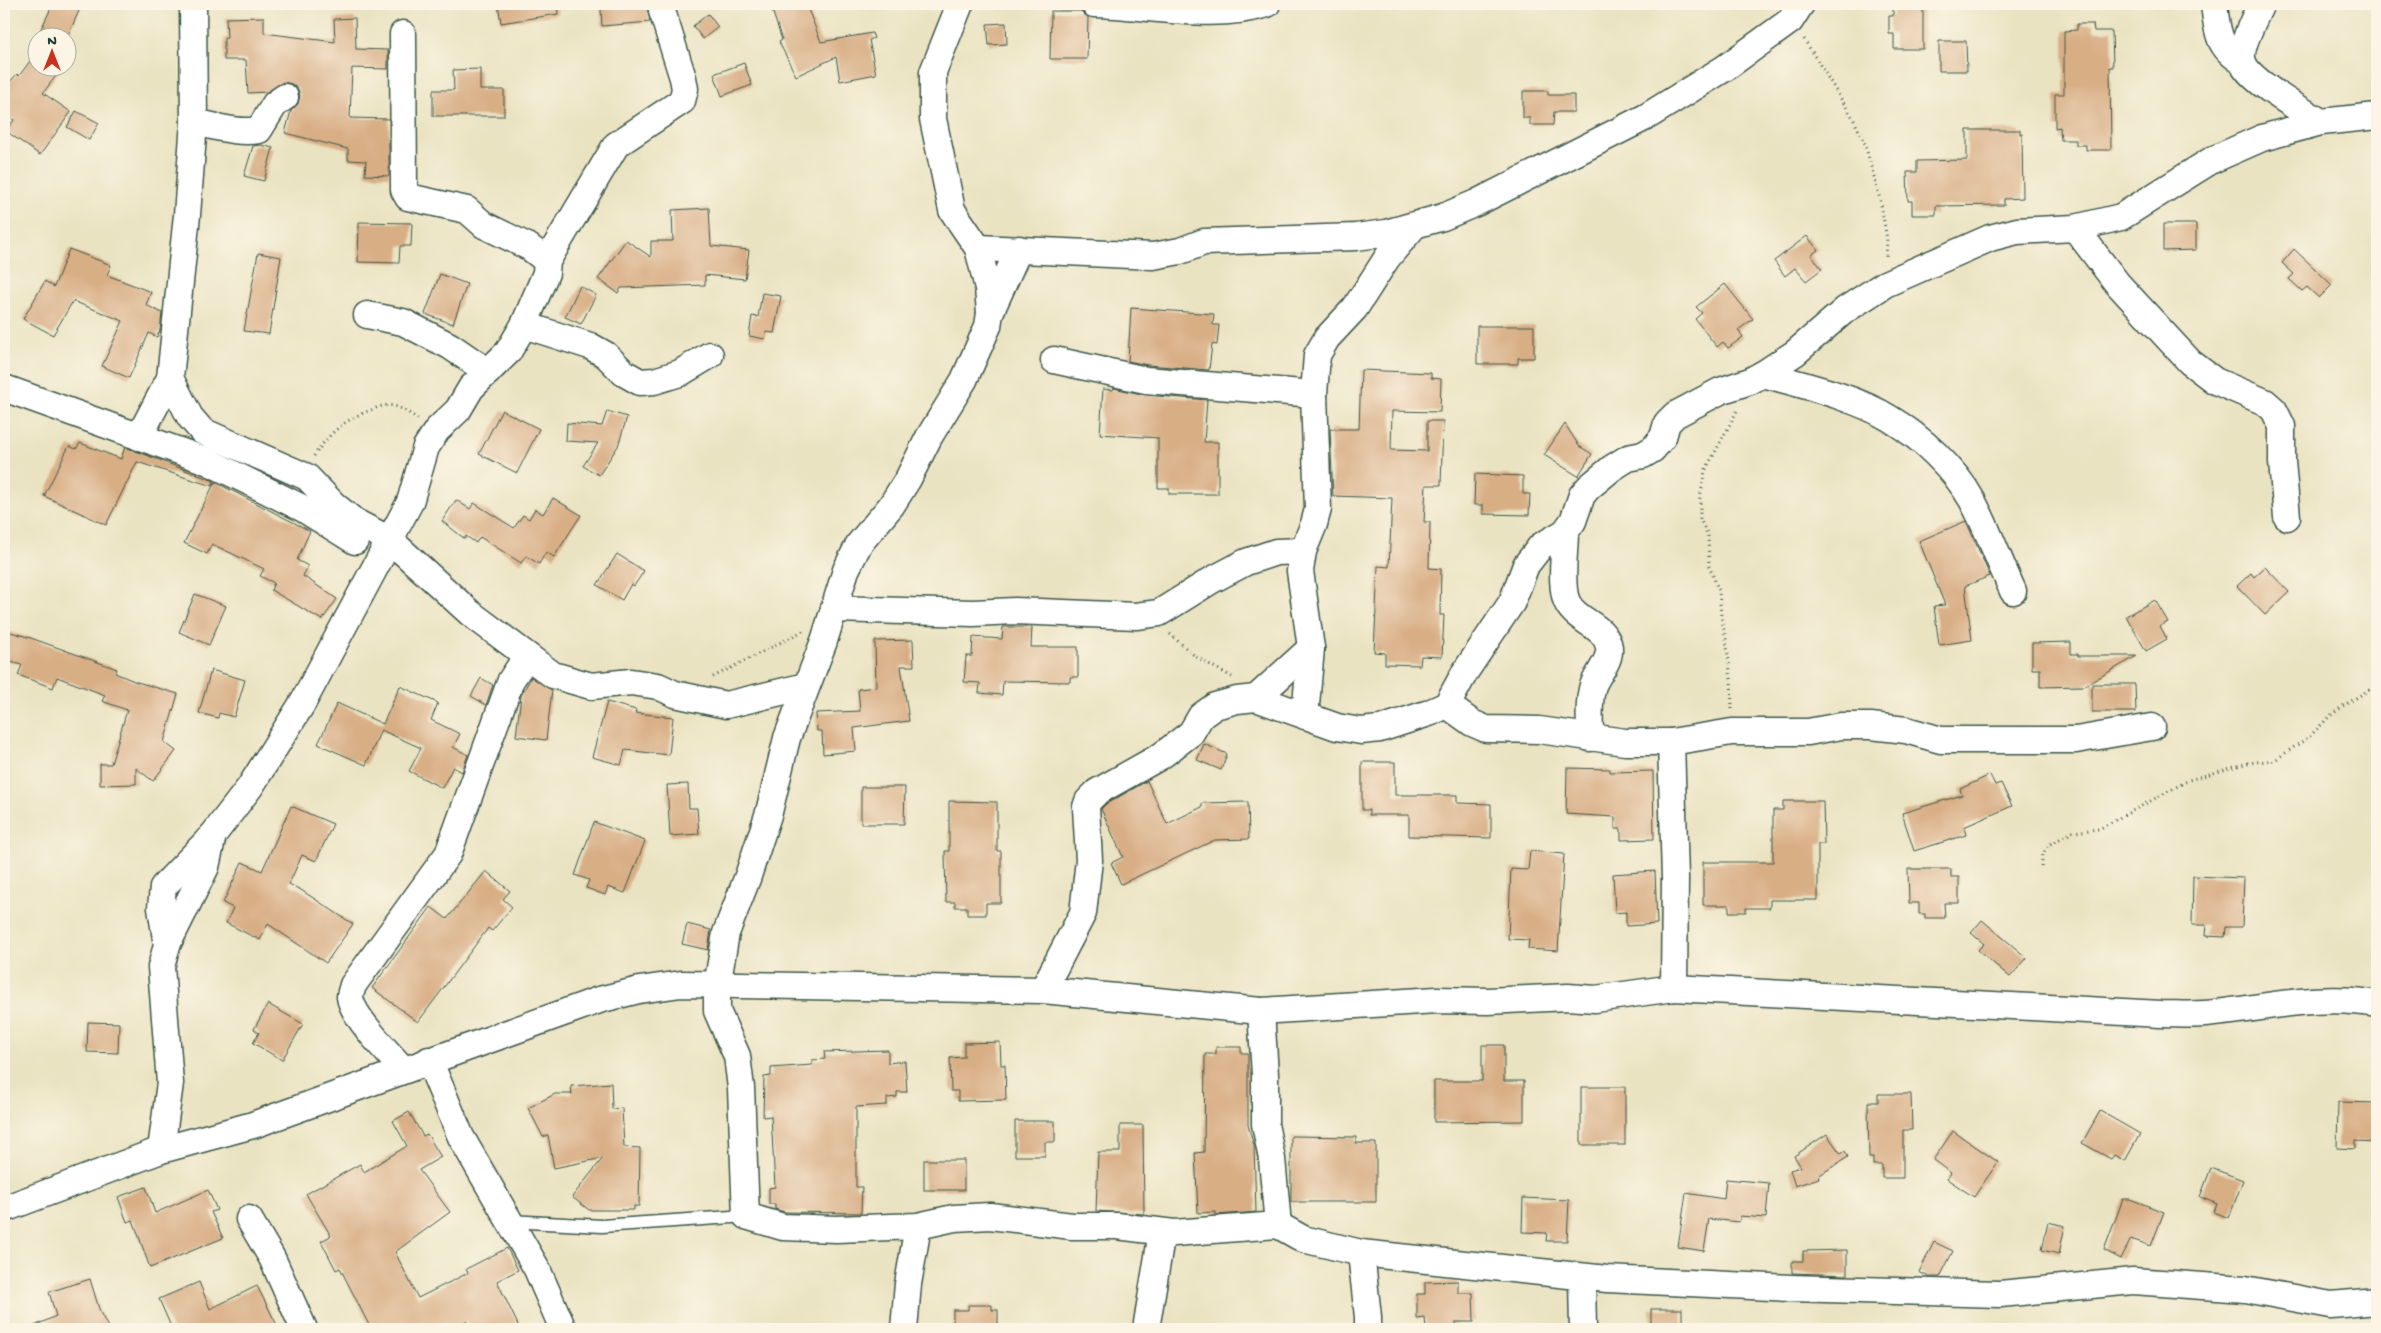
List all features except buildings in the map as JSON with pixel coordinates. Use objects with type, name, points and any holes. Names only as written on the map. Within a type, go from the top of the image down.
[{"type":"street","points":[[139,437],[170,378],[188,215],[194,122],[193,4]]},
{"type":"street","points":[[161,1150],[170,1083],[161,967],[167,945],[161,908],[163,887],[213,835],[250,787],[302,704],[410,502],[426,447],[437,430],[458,410],[471,388],[508,352],[524,325],[546,272],[547,261],[616,145],[682,100],[685,89],[684,84],[662,11],[662,4]]},
{"type":"street","points":[[960,4],[933,72],[933,119],[942,171],[952,210],[978,248],[988,288],[990,314],[988,326],[964,380],[891,506],[859,544],[846,570],[834,609],[787,738],[769,812],[748,876],[726,933],[717,986],[717,1011],[737,1056],[741,1088],[746,1216],[783,1227],[836,1229],[918,1226],[954,1218],[990,1216],[1072,1226],[1117,1226],[1189,1234],[1278,1225],[1303,1239],[1360,1253],[1535,1270],[1582,1277],[1790,1288],[2000,1294],[2132,1281],[2245,1289],[2331,1305],[2377,1301]]},
{"type":"street","points":[[1094,4],[1189,10],[1225,10],[1267,4]]},
{"type":"street","points":[[2214,4],[2216,28],[2222,44],[2230,55],[2243,62],[2250,72],[2280,97],[2321,122]]},
{"type":"street","points":[[2243,62],[2242,51],[2261,4]]},
{"type":"street","points":[[978,248],[1153,256],[1180,251],[1204,242],[1356,237],[1386,233],[1414,226],[1476,203],[1646,117],[1725,68],[1795,12]]},
{"type":"street","points":[[403,34],[404,190],[408,197],[467,210],[484,225],[529,247],[547,261]]},
{"type":"street","points":[[194,122],[226,129],[251,132],[259,130],[275,104],[285,97]]},
{"type":"street","points":[[1043,990],[1083,913],[1089,860],[1086,807],[1088,800],[1097,792],[1161,756],[1191,733],[1201,716],[1215,706],[1237,700],[1256,698],[1336,727],[1361,731],[1380,729],[1447,705],[1465,672],[1512,602],[1526,565],[1541,546],[1565,532],[1573,521],[1582,495],[1612,468],[1628,458],[1643,455],[1653,449],[1663,437],[1667,423],[1675,415],[1720,391],[1757,377],[1795,353],[1845,310],[1885,284],[1990,238],[2017,230],[2075,228],[2121,217],[2212,160],[2262,138],[2321,122],[2377,116]]},
{"type":"street","points":[[1305,716],[1311,648],[1300,570],[1302,551],[1314,524],[1318,509],[1314,394],[1317,356],[1327,338],[1355,308],[1387,258],[1414,226]]},
{"type":"street","points":[[2075,228],[2117,283],[2190,362],[2215,381],[2265,402],[2274,410],[2282,426],[2282,462],[2287,518]]},
{"type":"street","points":[[1356,237],[1378,274]]},
{"type":"street","points":[[990,314],[1019,249]]},
{"type":"street","points":[[367,315],[403,322],[450,346],[488,372]]},
{"type":"street","points":[[524,325],[590,346],[606,356],[624,373],[640,382],[654,382],[680,373],[710,355]]},
{"type":"street","points":[[1795,353],[1798,372],[1805,386]]},
{"type":"street","points":[[1054,360],[1146,380],[1314,394]]},
{"type":"street","points":[[1757,377],[1805,386],[1888,417],[1909,432],[1953,474],[1972,500],[2013,591]]},
{"type":"street","points":[[170,378],[190,417],[202,431],[307,477],[334,505],[385,549],[553,675],[591,686],[631,682],[658,686],[675,694],[726,705],[806,686]]},
{"type":"street","points":[[4,388],[207,460],[385,549]]},
{"type":"street","points":[[1565,532],[1564,583],[1568,603],[1580,617],[1603,632],[1609,646],[1609,655],[1592,686],[1589,704],[1590,738]]},
{"type":"street","points":[[834,609],[973,613],[1015,611],[1136,616],[1159,613],[1212,580],[1246,562],[1276,552],[1302,551]]},
{"type":"street","points":[[1256,698],[1311,648]]},
{"type":"street","points":[[404,1070],[376,1039],[357,1011],[350,997],[352,985],[448,854],[511,680],[527,656]]},
{"type":"street","points":[[1447,705],[1486,729],[1539,730],[1625,742],[1671,742],[1732,732],[1808,732],[1841,726],[1871,726],[1906,730],[1941,740],[2076,740],[2152,727]]},
{"type":"street","points":[[1671,742],[1675,878],[1674,988]]},
{"type":"street","points":[[4,1209],[161,1150],[253,1125],[598,1000],[639,990],[680,984],[717,986],[961,987],[1043,990],[1261,1011],[1437,1000],[1488,1001],[1568,997],[1595,999],[1674,988],[2161,1014],[2203,1014],[2300,1001],[2352,999],[2377,1004]]},
{"type":"street","points":[[1261,1011],[1265,1075],[1265,1124],[1272,1159],[1278,1225]]},
{"type":"street","points":[[429,1060],[461,1137],[537,1269],[563,1329]]},
{"type":"street","points":[[249,1219],[272,1258],[304,1329]]},
{"type":"street","points":[[904,1329],[908,1284],[918,1226]]},
{"type":"street","points":[[1146,1329],[1162,1232]]},
{"type":"street","points":[[1360,1253],[1368,1329]]},
{"type":"street","points":[[1582,1277],[1583,1329]]},
{"type":"lane","points":[[509,1221],[602,1226],[746,1216]]},
{"type":"path","points":[[1795,12],[1812,50],[1834,90],[1853,118],[1865,144],[1880,199],[1887,239],[1885,284]]},
{"type":"path","points":[[1732,732],[1731,679],[1726,639],[1721,616],[1719,591],[1709,566],[1708,534],[1700,519],[1700,498],[1705,471],[1757,377]]},
{"type":"path","points":[[307,477],[311,461],[321,445],[335,429],[354,416],[379,407],[392,405],[402,408],[437,430]]},
{"type":"path","points":[[708,678],[718,676],[780,644],[808,628],[834,609]]},
{"type":"path","points":[[1159,613],[1170,634],[1182,646],[1196,657],[1239,680],[1252,691],[1256,698]]},
{"type":"path","points":[[2041,866],[2043,854],[2048,845],[2073,832],[2098,829],[2190,780],[2248,763],[2275,760],[2310,738],[2330,716],[2343,706],[2377,686]]}]
